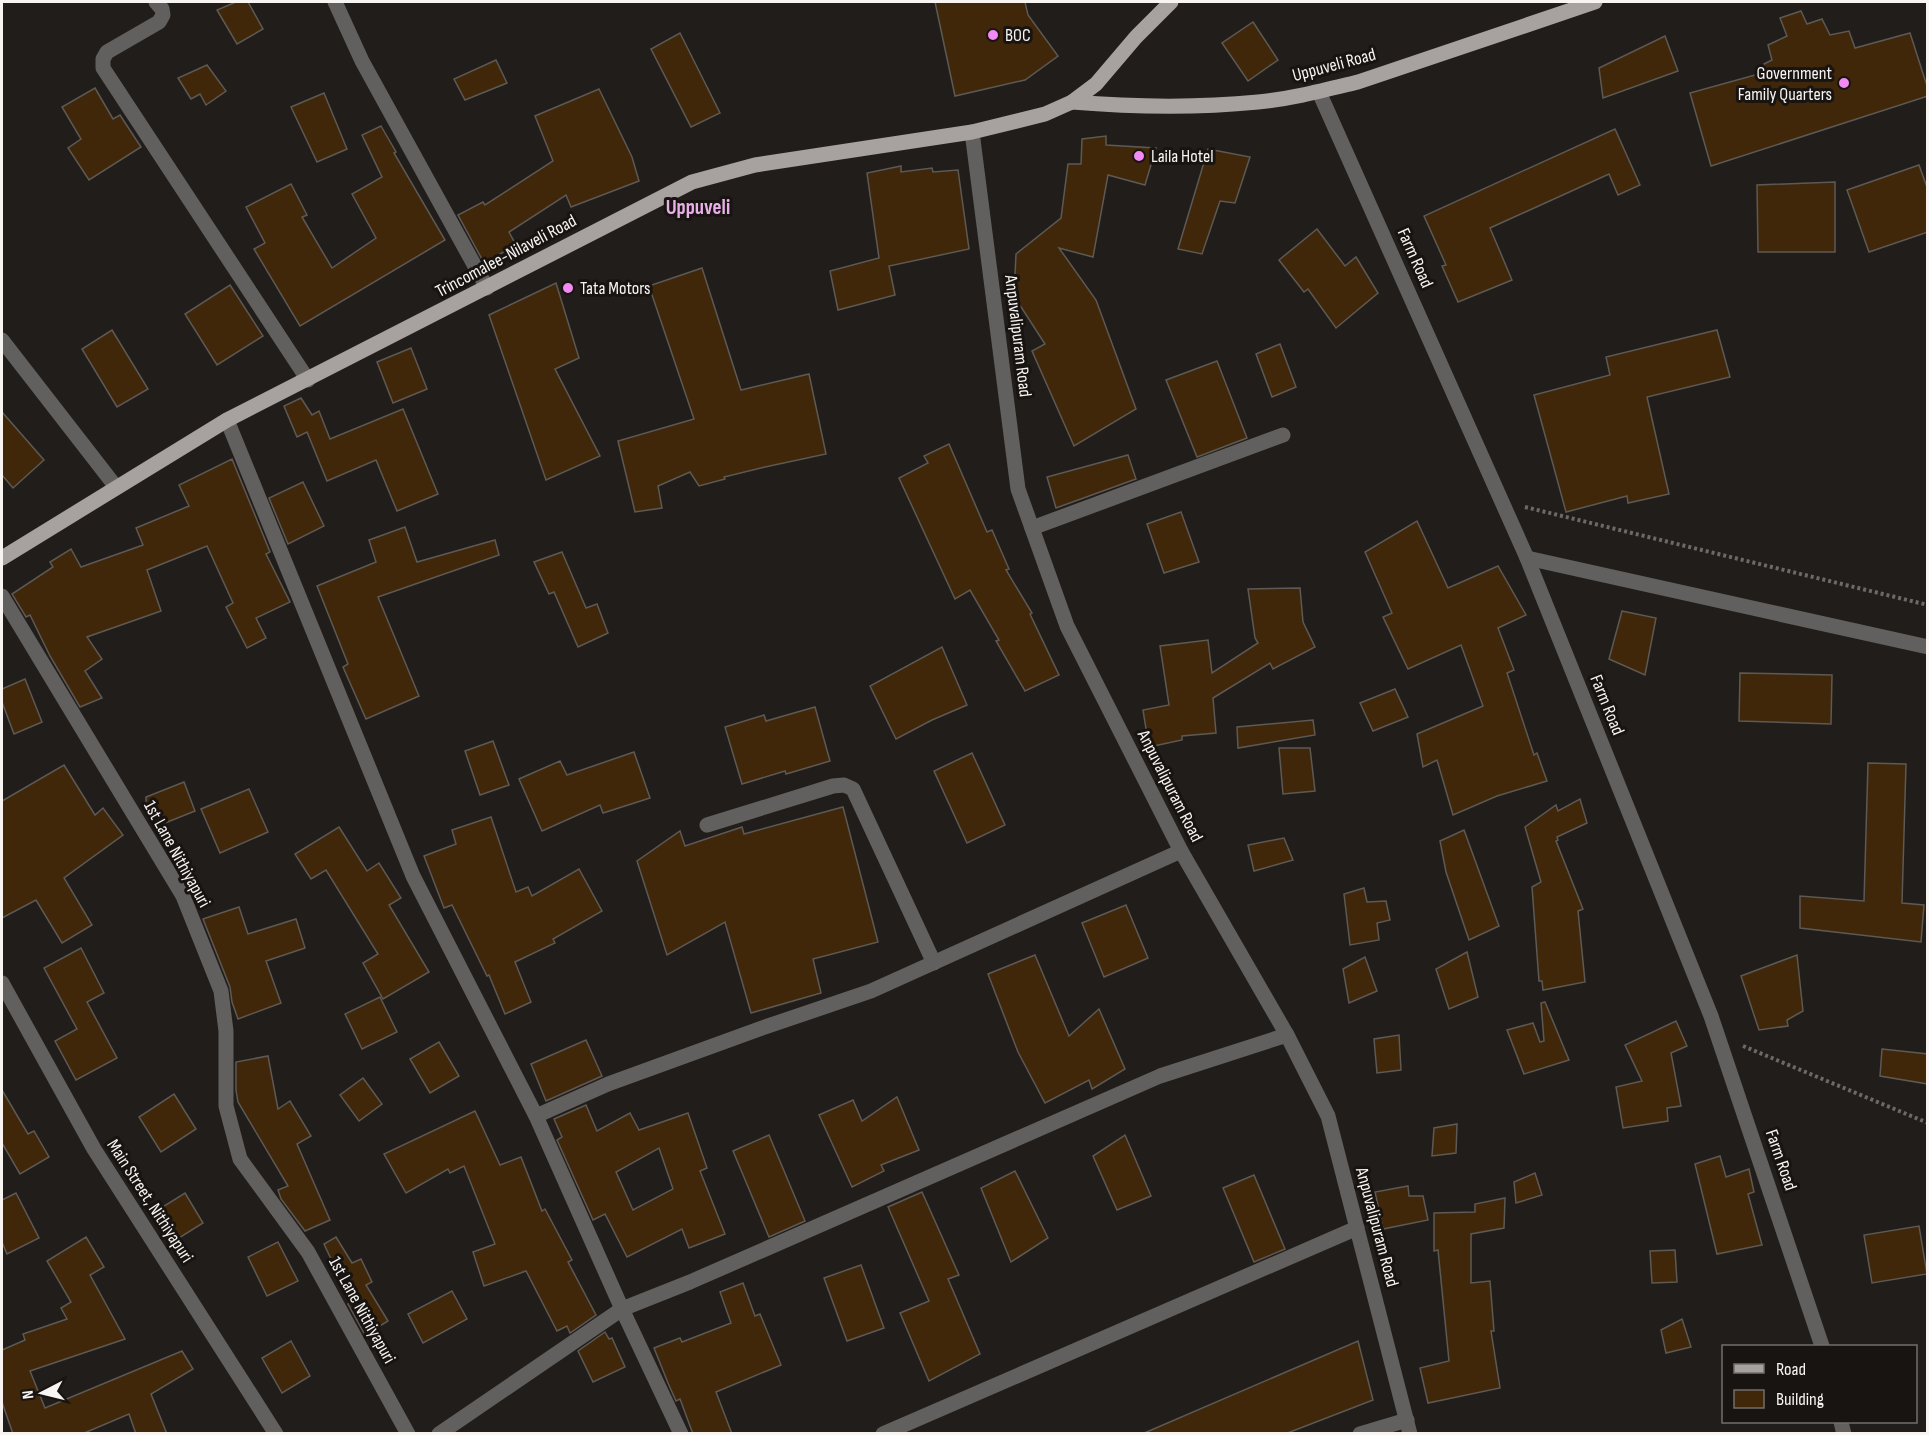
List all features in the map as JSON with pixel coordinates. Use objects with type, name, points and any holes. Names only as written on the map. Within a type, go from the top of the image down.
[{"type":"main road","name":"Trincomalee-Nilaveli Road","points":[[2,558],[227,420],[692,182],[755,165],[972,132],[1045,114],[1072,102],[1096,84],[1137,37],[1172,2]]},
{"type":"main road","name":"Uppuveli Road","points":[[1072,102],[1116,106],[1215,104],[1258,102],[1319,92],[1358,82],[1595,2]]},
{"type":"street","points":[[156,2],[162,9],[163,15],[159,22],[107,52],[103,59],[103,68],[308,380]]},
{"type":"street","points":[[335,2],[362,61],[487,288]]},
{"type":"street","name":"Farm Road","points":[[1319,92],[1527,558],[1718,1036],[1821,1345]]},
{"type":"street","name":"Anpuvalipuram Road","points":[[972,132],[1018,489],[1067,626],[1181,851],[1287,1035],[1328,1116],[1409,1427]]},
{"type":"street","points":[[2,340],[116,488]]},
{"type":"street","points":[[227,420],[413,876],[536,1116],[622,1309],[681,1434]]},
{"type":"street","points":[[1032,528],[1283,435]]},
{"type":"street","points":[[1527,558],[1928,648]]},
{"type":"street","name":"1st Lane Nithiyapuri","points":[[2,596],[183,896],[221,991],[226,1031],[226,1106],[240,1159],[308,1252],[408,1434]]},
{"type":"street","points":[[707,825],[833,786],[844,784],[853,789],[934,963]]},
{"type":"street","points":[[536,1116],[608,1084],[871,991],[1181,851]]},
{"type":"street","name":"Main Street, Nithiyapuri","points":[[2,983],[94,1149],[276,1434]]},
{"type":"street","points":[[439,1434],[622,1309],[690,1282],[1160,1076],[1287,1035]]},
{"type":"street","points":[[883,1434],[1358,1228]]},
{"type":"street","points":[[1360,1434],[1409,1427]]},
{"type":"path","points":[[1521,506],[1928,605]]},
{"type":"path","points":[[1718,1036],[1928,1123]]},
{"type":"building","points":[[236,2],[248,2],[263,29],[237,44],[217,10]]},
{"type":"building","name":"BOC","points":[[935,2],[1025,2],[1028,15],[1058,56],[1025,80],[955,96]]},
{"type":"building","name":"Government Family Quarters","points":[[1801,11],[1807,24],[1822,19],[1830,35],[1849,31],[1855,48],[1910,33],[1928,89],[1928,96],[1711,166],[1690,93],[1766,72],[1764,64],[1772,60],[1768,45],[1787,36],[1780,18]]},
{"type":"building","points":[[1253,22],[1278,60],[1248,81],[1222,43]]},
{"type":"building","points":[[680,33],[720,113],[691,127],[651,49]]},
{"type":"building","points":[[1665,36],[1678,71],[1603,98],[1599,68]]},
{"type":"building","points":[[496,60],[507,83],[465,100],[454,79]]},
{"type":"building","points":[[207,65],[226,91],[206,105],[200,94],[191,99],[178,78]]},
{"type":"building","points":[[95,88],[113,119],[120,115],[141,147],[89,180],[68,148],[81,139],[62,107]]},
{"type":"building","points":[[599,89],[632,157],[639,181],[571,207],[566,195],[509,232],[516,245],[484,263],[458,215],[483,202],[485,205],[553,161],[535,116]]},
{"type":"building","points":[[324,93],[347,149],[317,162],[291,107]]},
{"type":"building","points":[[381,126],[396,152],[394,153],[445,240],[300,326],[254,249],[265,243],[246,207],[291,184],[307,215],[302,217],[332,268],[376,238],[352,194],[382,177],[362,135]]},
{"type":"building","points":[[1615,129],[1640,185],[1618,195],[1609,174],[1490,228],[1512,280],[1458,302],[1442,266],[1446,265],[1424,216]]},
{"type":"building","points":[[1106,136],[1106,145],[1156,148],[1145,185],[1108,175],[1093,257],[1059,248],[1096,300],[1136,409],[1074,446],[1032,351],[1045,344],[1014,296],[1016,254],[1061,218],[1068,164],[1081,164],[1082,139]]},
{"type":"building","points":[[1208,149],[1250,157],[1235,203],[1220,201],[1202,254],[1178,249]]},
{"type":"building","points":[[1919,165],[1928,190],[1928,232],[1869,252],[1847,190]]},
{"type":"building","points":[[901,166],[901,172],[932,168],[933,172],[958,170],[969,249],[889,266],[895,295],[838,310],[830,271],[879,258],[867,173]]},
{"type":"building","points":[[1835,182],[1835,252],[1758,252],[1757,185]]},
{"type":"building","points":[[1317,229],[1345,266],[1356,257],[1378,293],[1336,328],[1308,289],[1304,292],[1279,260]]},
{"type":"building","points":[[702,268],[741,390],[809,374],[826,454],[724,477],[725,479],[699,486],[690,472],[658,486],[662,508],[635,512],[618,441],[694,419],[649,286]]},
{"type":"building","points":[[556,283],[579,358],[555,369],[600,456],[546,480],[489,315]]},
{"type":"building","points":[[230,285],[263,336],[217,365],[185,314]]},
{"type":"building","points":[[112,330],[148,389],[117,407],[82,349]]},
{"type":"building","points":[[1717,330],[1730,377],[1647,397],[1669,494],[1628,503],[1627,496],[1566,512],[1534,395],[1610,375],[1606,357]]},
{"type":"building","points":[[1280,344],[1296,387],[1272,397],[1256,354]]},
{"type":"building","points":[[411,348],[427,389],[393,403],[377,362]]},
{"type":"building","points":[[1217,361],[1247,438],[1197,457],[1166,380]]},
{"type":"building","points":[[301,398],[312,415],[319,411],[330,439],[403,409],[438,494],[397,511],[376,460],[327,481],[307,432],[297,437],[284,406]]},
{"type":"building","points":[[2,412],[44,460],[13,488],[2,475]]},
{"type":"building","points":[[949,444],[987,532],[992,530],[1009,569],[1006,570],[1032,613],[1030,614],[1059,675],[1025,691],[970,590],[955,599],[899,478],[928,463],[924,456]]},
{"type":"building","points":[[1128,455],[1136,479],[1056,508],[1047,477]]},
{"type":"building","points":[[232,459],[270,552],[266,554],[290,602],[256,618],[266,638],[247,648],[226,607],[233,603],[207,546],[147,570],[161,611],[87,637],[102,659],[85,671],[102,698],[80,707],[50,656],[30,615],[26,617],[12,594],[53,567],[50,562],[71,549],[81,567],[143,545],[136,528],[189,506],[179,485]]},
{"type":"building","points":[[303,482],[324,526],[288,544],[269,498]]},
{"type":"building","points":[[1181,512],[1199,562],[1164,573],[1147,524]]},
{"type":"building","points":[[1417,521],[1448,588],[1498,566],[1526,615],[1498,628],[1514,670],[1507,673],[1534,755],[1537,753],[1547,781],[1497,796],[1453,815],[1437,760],[1423,767],[1417,734],[1483,706],[1461,645],[1408,669],[1383,617],[1392,613],[1365,552]]},
{"type":"building","points":[[405,527],[417,562],[495,540],[499,555],[378,597],[419,696],[366,719],[343,667],[348,664],[317,586],[376,562],[369,540]]},
{"type":"building","points":[[562,552],[586,608],[597,604],[608,633],[578,647],[554,592],[549,594],[534,562]]},
{"type":"building","points":[[1300,588],[1303,622],[1315,647],[1273,669],[1270,663],[1213,698],[1216,733],[1182,736],[1182,740],[1149,747],[1143,710],[1169,705],[1160,646],[1208,640],[1212,673],[1258,643],[1255,638],[1248,589]]},
{"type":"building","points":[[1622,611],[1656,618],[1645,675],[1609,659]]},
{"type":"building","points":[[942,647],[967,705],[896,739],[870,686]]},
{"type":"building","points":[[1740,673],[1832,675],[1831,724],[1739,721]]},
{"type":"building","points":[[25,679],[42,722],[14,734],[2,702],[2,689]]},
{"type":"building","points":[[1395,689],[1408,717],[1373,731],[1360,703]]},
{"type":"building","points":[[815,707],[830,761],[742,784],[725,727],[764,715],[766,721]]},
{"type":"building","points":[[1313,720],[1315,735],[1238,748],[1237,727]]},
{"type":"building","points":[[493,741],[509,785],[480,795],[465,751]]},
{"type":"building","points":[[1279,748],[1310,748],[1315,791],[1283,794]]},
{"type":"building","points":[[634,752],[650,798],[603,813],[600,805],[542,831],[519,779],[560,761],[567,775]]},
{"type":"building","points":[[972,753],[1005,825],[967,843],[934,771]]},
{"type":"building","points":[[1868,763],[1906,764],[1902,903],[1924,905],[1921,942],[1800,928],[1800,896],[1864,901]]},
{"type":"building","points":[[64,765],[95,815],[103,808],[123,835],[64,878],[92,925],[62,943],[36,900],[2,918],[2,801]]},
{"type":"building","points":[[184,782],[195,811],[155,827],[146,805],[146,797]]},
{"type":"building","points":[[249,789],[268,832],[220,853],[201,809]]},
{"type":"building","points":[[1580,799],[1587,823],[1557,837],[1556,841],[1583,909],[1578,911],[1585,982],[1543,990],[1542,981],[1539,981],[1532,887],[1541,882],[1525,827],[1556,805],[1558,811]]},
{"type":"building","points":[[843,807],[878,942],[813,959],[821,993],[751,1013],[725,922],[667,955],[637,861],[680,831],[685,846],[742,827],[744,834]]},
{"type":"building","points":[[491,817],[516,892],[528,887],[532,896],[579,869],[602,911],[553,939],[555,943],[515,962],[531,1002],[505,1014],[489,975],[487,976],[452,905],[444,908],[424,856],[456,844],[452,830]]},
{"type":"building","points":[[339,827],[367,871],[379,863],[401,898],[389,905],[429,972],[383,999],[363,963],[378,954],[326,870],[311,879],[295,854]]},
{"type":"building","points":[[1464,830],[1499,926],[1469,940],[1446,872],[1440,841]]},
{"type":"building","points":[[1284,838],[1293,860],[1254,871],[1248,845]]},
{"type":"building","points":[[1364,888],[1367,902],[1386,901],[1390,920],[1377,923],[1379,940],[1350,945],[1344,894]]},
{"type":"building","points":[[1126,905],[1148,958],[1104,977],[1082,923]]},
{"type":"building","points":[[239,907],[248,934],[296,919],[305,948],[266,961],[281,1003],[238,1019],[230,987],[203,919]]},
{"type":"building","points":[[81,948],[104,993],[87,1002],[117,1058],[76,1080],[55,1041],[77,1029],[44,968]]},
{"type":"building","points":[[1467,952],[1478,997],[1449,1009],[1436,969]]},
{"type":"building","points":[[1035,955],[1069,1036],[1099,1009],[1125,1069],[1092,1089],[1089,1080],[1045,1103],[1018,1052],[988,974]]},
{"type":"building","points":[[1797,955],[1803,1011],[1787,1020],[1788,1026],[1759,1030],[1741,976]]},
{"type":"building","points":[[1365,957],[1377,991],[1349,1003],[1343,969]]},
{"type":"building","points":[[380,997],[397,1032],[362,1049],[345,1014]]},
{"type":"building","points":[[1545,1002],[1569,1060],[1524,1074],[1507,1030],[1533,1023],[1540,1042],[1544,1041],[1541,1003]]},
{"type":"building","points":[[1676,1021],[1687,1046],[1671,1053],[1681,1106],[1667,1108],[1668,1121],[1623,1128],[1616,1087],[1642,1081],[1625,1045]]},
{"type":"building","points":[[1399,1035],[1401,1070],[1377,1073],[1374,1039]]},
{"type":"building","points":[[586,1040],[602,1076],[546,1101],[531,1064]]},
{"type":"building","points":[[439,1042],[459,1076],[430,1093],[410,1059]]},
{"type":"building","points":[[1882,1049],[1928,1054],[1928,1084],[1880,1076]]},
{"type":"building","points":[[268,1056],[278,1109],[290,1101],[311,1136],[297,1144],[330,1220],[305,1231],[281,1199],[278,1190],[288,1186],[238,1102],[236,1062]]},
{"type":"building","points":[[363,1078],[382,1104],[359,1121],[340,1095]]},
{"type":"building","points":[[2,1090],[28,1134],[34,1131],[49,1157],[20,1174],[2,1143]]},
{"type":"building","points":[[174,1094],[196,1129],[161,1152],[139,1117]]},
{"type":"building","points":[[897,1097],[919,1150],[881,1165],[884,1171],[852,1187],[819,1115],[853,1100],[862,1121]]},
{"type":"building","points":[[586,1105],[597,1131],[630,1113],[639,1130],[688,1113],[707,1168],[700,1171],[725,1234],[689,1248],[682,1229],[627,1257],[605,1214],[593,1220],[557,1140],[562,1137],[554,1119]],"holes":[[[659,1148],[673,1189],[633,1210],[616,1172]]]},
{"type":"building","points":[[475,1111],[500,1165],[521,1157],[542,1211],[545,1209],[572,1260],[568,1262],[596,1315],[570,1333],[567,1326],[557,1331],[526,1271],[484,1286],[473,1252],[495,1244],[464,1166],[450,1173],[448,1169],[406,1193],[384,1154]]},
{"type":"building","points":[[1457,1124],[1456,1153],[1432,1156],[1434,1128]]},
{"type":"building","points":[[769,1135],[805,1221],[769,1237],[733,1151]]},
{"type":"building","points":[[1125,1135],[1151,1196],[1117,1210],[1093,1156]]},
{"type":"building","points":[[1720,1156],[1726,1177],[1749,1169],[1754,1192],[1748,1194],[1762,1245],[1717,1254],[1695,1164]]},
{"type":"building","points":[[1015,1171],[1048,1238],[1011,1262],[981,1188]]},
{"type":"building","points":[[1535,1173],[1542,1195],[1516,1203],[1514,1182]]},
{"type":"building","points":[[1254,1175],[1285,1249],[1254,1262],[1223,1188]]},
{"type":"building","points":[[1408,1186],[1409,1196],[1423,1196],[1428,1220],[1383,1229],[1375,1192]]},
{"type":"building","points":[[922,1192],[959,1275],[948,1279],[980,1354],[929,1381],[900,1313],[929,1301],[888,1207]]},
{"type":"building","points":[[16,1193],[39,1238],[7,1254],[2,1242],[2,1200]]},
{"type":"building","points":[[185,1193],[203,1223],[171,1243],[153,1213]]},
{"type":"building","points":[[1505,1198],[1504,1228],[1471,1234],[1471,1283],[1490,1281],[1494,1331],[1491,1331],[1500,1388],[1428,1403],[1420,1368],[1449,1361],[1438,1250],[1434,1251],[1434,1213],[1475,1212],[1475,1204]]},
{"type":"building","points":[[1919,1226],[1927,1274],[1872,1283],[1864,1235]]},
{"type":"building","points":[[86,1237],[104,1267],[90,1275],[125,1339],[30,1371],[45,1408],[182,1351],[193,1369],[151,1394],[167,1434],[136,1434],[129,1414],[82,1434],[13,1434],[2,1402],[2,1350],[25,1340],[23,1334],[67,1319],[61,1308],[71,1302],[47,1261]]},
{"type":"building","points":[[336,1237],[352,1263],[361,1259],[372,1282],[366,1285],[388,1321],[365,1335],[348,1304],[351,1302],[324,1244]]},
{"type":"building","points":[[278,1242],[298,1281],[267,1296],[248,1257]]},
{"type":"building","points":[[1675,1250],[1677,1282],[1652,1283],[1650,1251]]},
{"type":"building","points":[[861,1265],[884,1328],[847,1341],[824,1278]]},
{"type":"building","points":[[743,1283],[755,1316],[760,1314],[781,1365],[716,1392],[732,1434],[693,1434],[680,1399],[676,1401],[654,1348],[680,1338],[682,1342],[731,1323],[720,1292]]},
{"type":"building","points":[[452,1291],[467,1319],[423,1343],[408,1314]]},
{"type":"building","points":[[1682,1319],[1691,1347],[1666,1353],[1661,1330]]},
{"type":"building","points":[[605,1332],[609,1339],[612,1338],[625,1367],[593,1382],[578,1351]]},
{"type":"building","points":[[291,1341],[310,1376],[282,1393],[262,1358]]},
{"type":"building","points":[[1358,1341],[1373,1400],[1285,1434],[1142,1434]]},
{"type":"place","name":"BOC","points":[[993,35]]},
{"type":"place","name":"Government Family Quarters","points":[[1844,83]]},
{"type":"place","name":"Laila Hotel","points":[[1139,156]]},
{"type":"place","name":"Tata Motors","points":[[568,288]]},
{"type":"district","name":"Uppuveli","points":[[698,207]]}]
